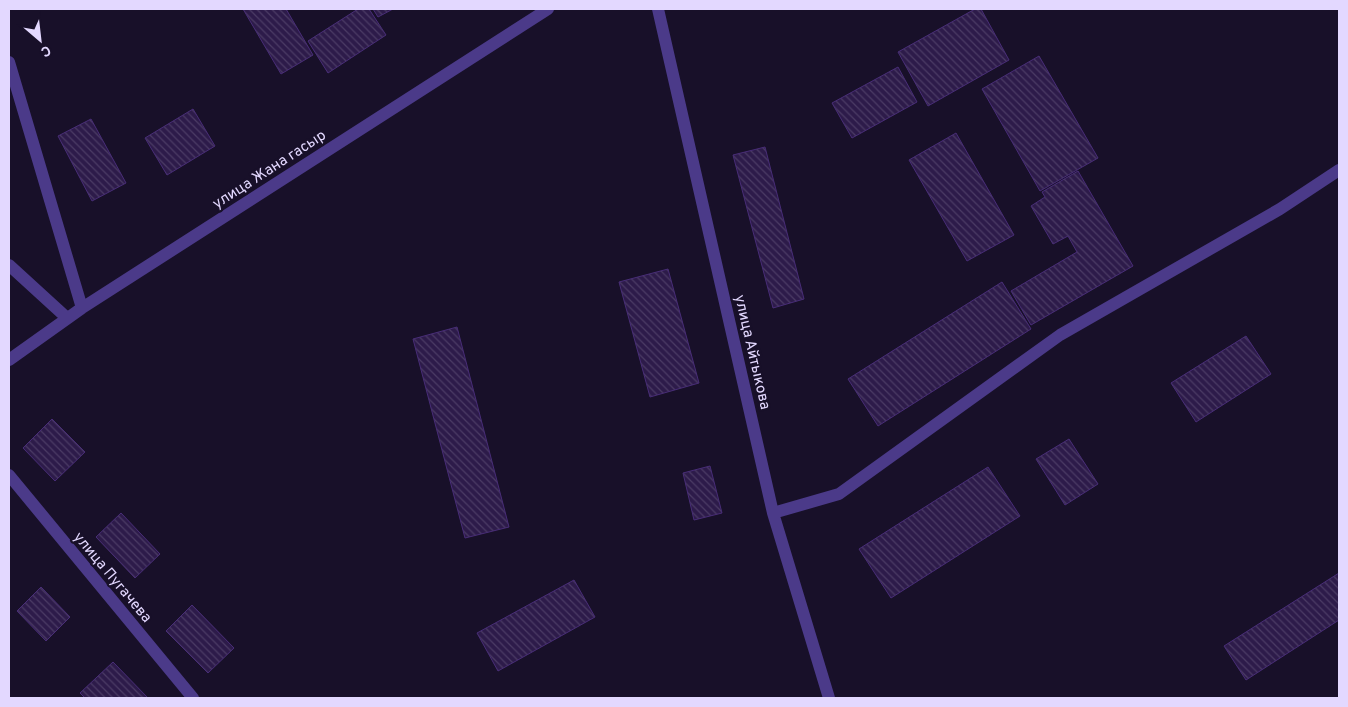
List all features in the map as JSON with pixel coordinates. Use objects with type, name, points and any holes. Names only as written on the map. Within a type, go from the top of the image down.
[{"type":"street","name":"улица Жана гасыр","points":[[9,360],[82,308],[548,9]]},
{"type":"street","name":"улица Айтыкова","points":[[658,9],[773,513],[829,698]]},
{"type":"street","points":[[9,62],[82,308]]},
{"type":"street","points":[[773,513],[838,494],[1060,336],[1280,209],[1339,170]]},
{"type":"street","points":[[9,266],[67,318]]},
{"type":"street","name":"улица Пугачева","points":[[9,476],[193,698]]},
{"type":"building","points":[[243,9],[286,9],[313,55],[281,74]]},
{"type":"building","points":[[358,9],[369,9],[386,35],[328,73],[308,41]]},
{"type":"building","points":[[373,9],[393,9],[378,17]]},
{"type":"building","points":[[975,9],[981,9],[1009,60],[928,106],[898,52]]},
{"type":"building","points":[[1039,56],[1098,158],[1040,191],[982,89]]},
{"type":"building","points":[[898,67],[917,102],[852,138],[832,103]]},
{"type":"building","points":[[193,109],[215,146],[167,175],[145,138]]},
{"type":"building","points":[[91,119],[126,183],[92,201],[58,136]]},
{"type":"building","points":[[956,133],[1014,235],[967,261],[909,160]]},
{"type":"building","points":[[765,147],[804,299],[773,308],[733,155]]},
{"type":"building","points":[[1078,171],[1133,266],[1031,325],[1011,291],[1077,252],[1068,236],[1053,244],[1031,206],[1045,197],[1042,192]]},
{"type":"building","points":[[668,269],[699,383],[650,397],[619,282]]},
{"type":"building","points":[[1002,282],[1031,329],[878,426],[848,379]]},
{"type":"building","points":[[457,327],[509,527],[465,538],[413,339]]},
{"type":"building","points":[[1246,336],[1271,374],[1196,422],[1171,383]]},
{"type":"building","points":[[52,419],[85,452],[55,481],[23,448]]},
{"type":"building","points":[[1069,439],[1098,484],[1065,505],[1036,459]]},
{"type":"building","points":[[710,466],[722,513],[694,520],[683,473]]},
{"type":"building","points":[[988,467],[1020,516],[891,598],[859,549]]},
{"type":"building","points":[[121,513],[160,554],[135,578],[96,537]]},
{"type":"building","points":[[1339,573],[1339,620],[1246,680],[1224,646]]},
{"type":"building","points":[[574,580],[595,617],[498,671],[477,633]]},
{"type":"building","points":[[41,587],[70,617],[46,641],[17,611]]},
{"type":"building","points":[[192,605],[234,648],[208,673],[166,631]]},
{"type":"building","points":[[113,662],[148,698],[85,698],[80,693]]}]
